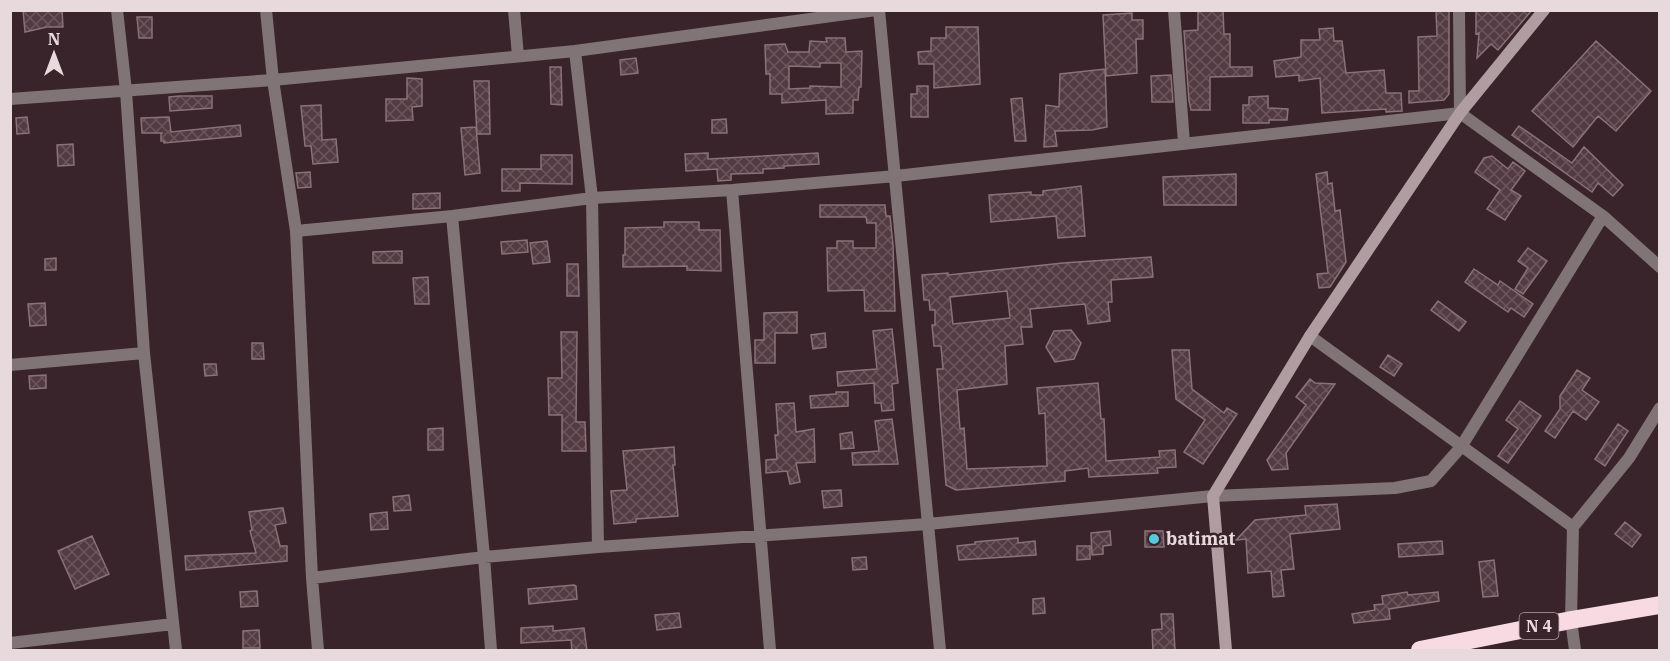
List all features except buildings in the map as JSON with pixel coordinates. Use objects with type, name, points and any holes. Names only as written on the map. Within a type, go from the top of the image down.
[{"type":"highway","name":"N 4","points":[[1419,651],[1571,620],[1659,605]]},
{"type":"main road","points":[[1226,651],[1213,496],[1310,336],[1460,112],[1544,10]]},
{"type":"street","points":[[117,10],[126,91],[144,353],[176,651]]},
{"type":"street","points":[[266,10],[273,80],[296,231],[312,578],[318,651]]},
{"type":"street","points":[[514,10],[518,56]]},
{"type":"street","points":[[10,99],[273,80],[575,51],[877,10],[896,176],[940,651]]},
{"type":"street","points":[[1174,10],[1184,142]]},
{"type":"street","points":[[1459,10],[1460,112]]},
{"type":"street","points":[[575,51],[592,198],[598,547]]},
{"type":"street","points":[[296,231],[452,216],[592,198],[732,190],[896,176],[1460,112],[1603,216],[1659,267]]},
{"type":"street","points":[[732,190],[770,651]]},
{"type":"street","points":[[452,216],[491,651]]},
{"type":"street","points":[[312,578],[484,557],[598,547],[928,524],[1213,496],[1395,488],[1431,482],[1461,447],[1603,216]]},
{"type":"street","points":[[1310,336],[1573,527]]},
{"type":"street","points":[[10,365],[144,353]]},
{"type":"street","points":[[1575,651],[1571,620],[1573,527],[1629,458],[1659,408]]},
{"type":"street","points":[[10,642],[173,624]]},
{"type":"place","name":"batimat","points":[[1154,539]]}]
